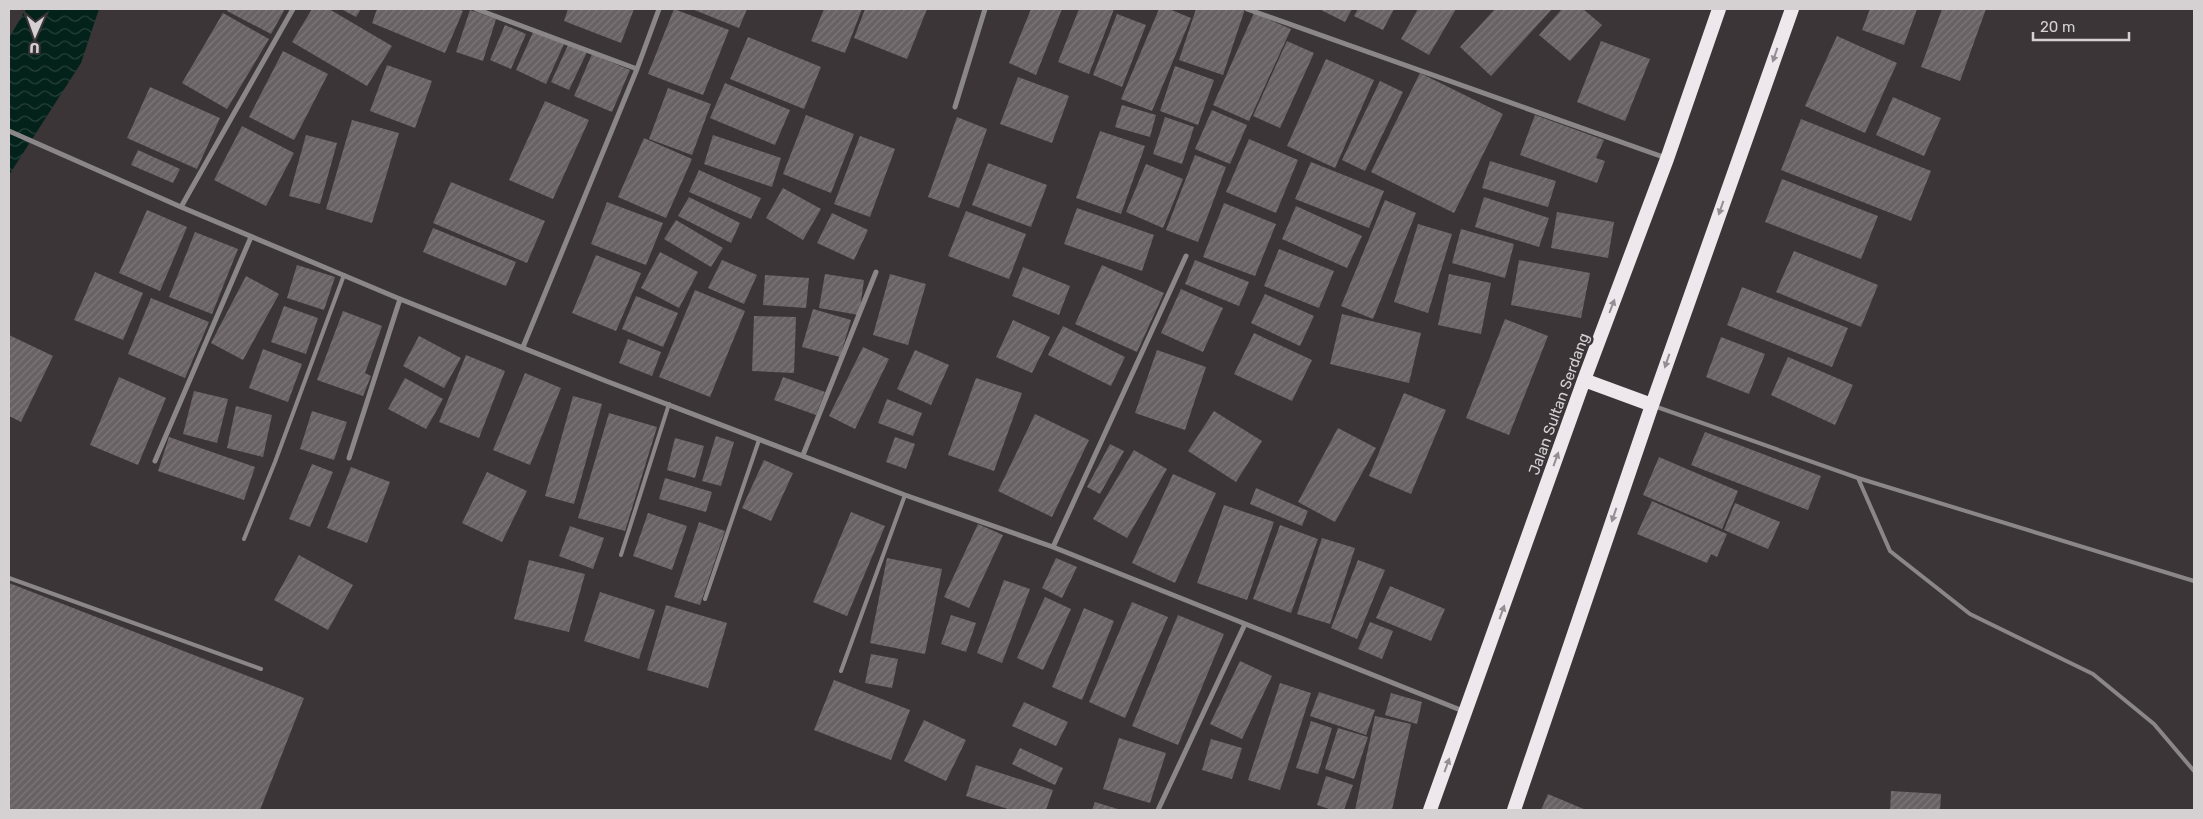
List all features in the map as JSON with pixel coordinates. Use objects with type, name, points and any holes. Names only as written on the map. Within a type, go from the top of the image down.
[{"type":"highway","name":"Jalan Sultan Serdang","points":[[1430,810],[1584,380],[1667,159],[1719,9]]},
{"type":"highway","points":[[1514,810],[1652,405],[1792,9]]},
{"type":"highway","points":[[1584,380],[1652,405]]},
{"type":"street","points":[[181,207],[293,9]]},
{"type":"street","points":[[476,9],[637,68]]},
{"type":"street","points":[[523,347],[637,68],[659,9]]},
{"type":"street","points":[[955,107],[985,9]]},
{"type":"street","points":[[1247,9],[1667,159]]},
{"type":"street","points":[[9,131],[181,207],[400,299],[759,440],[905,495],[1053,547],[1466,712]]},
{"type":"street","points":[[155,461],[251,236]]},
{"type":"street","points":[[1053,547],[1186,256]]},
{"type":"street","points":[[803,455],[876,272]]},
{"type":"street","points":[[349,458],[400,299]]},
{"type":"street","points":[[1158,810],[1245,624]]},
{"type":"lane","points":[[244,539],[275,462],[344,275]]},
{"type":"lane","points":[[621,555],[669,404]]},
{"type":"lane","points":[[1652,405],[1858,478],[2194,581]]},
{"type":"lane","points":[[706,599],[759,440]]},
{"type":"lane","points":[[1858,478],[1890,551],[1970,614],[2092,674],[2154,724],[2194,771]]},
{"type":"lane","points":[[841,671],[905,495]]},
{"type":"lane","points":[[9,578],[262,670]]},
{"type":"water","points":[[26,9],[99,9],[81,63],[9,175],[9,38]]},
{"type":"building","points":[[228,9],[285,9],[271,34],[227,11]]},
{"type":"building","points":[[312,9],[329,9],[392,46],[367,86],[292,42]]},
{"type":"building","points":[[341,9],[361,9],[356,17]]},
{"type":"building","points":[[377,9],[458,9],[463,11],[445,53],[372,23]]},
{"type":"building","points":[[568,9],[634,9],[621,43],[564,21]]},
{"type":"building","points":[[674,9],[729,30],[703,95],[648,74]]},
{"type":"building","points":[[692,9],[747,9],[739,28]]},
{"type":"building","points":[[824,9],[862,9],[845,53],[811,41]]},
{"type":"building","points":[[865,9],[927,9],[907,59],[854,38]]},
{"type":"building","points":[[1031,9],[1062,9],[1036,75],[1009,63]]},
{"type":"building","points":[[1079,9],[1114,9],[1089,74],[1058,62]]},
{"type":"building","points":[[1159,9],[1169,9],[1191,18],[1152,111],[1121,99]]},
{"type":"building","points":[[1196,9],[1245,9],[1223,75],[1179,60]]},
{"type":"building","points":[[1319,9],[1352,9],[1345,22]]},
{"type":"building","points":[[1358,9],[1394,9],[1383,30],[1354,16]]},
{"type":"building","points":[[1418,9],[1456,9],[1429,55],[1401,39]]},
{"type":"building","points":[[1495,9],[1552,9],[1491,76],[1460,47]]},
{"type":"building","points":[[1562,9],[1583,9],[1602,25],[1570,61],[1539,35]]},
{"type":"building","points":[[1870,9],[1917,9],[1904,45],[1862,30]]},
{"type":"building","points":[[1942,9],[1986,9],[1960,81],[1921,67]]},
{"type":"building","points":[[470,10],[496,19],[483,61],[456,52]]},
{"type":"building","points":[[223,13],[269,39],[227,109],[182,83]]},
{"type":"building","points":[[1254,13],[1291,29],[1249,121],[1213,105]]},
{"type":"building","points":[[1117,14],[1146,25],[1122,87],[1093,75]]},
{"type":"building","points":[[505,25],[526,34],[511,69],[490,60]]},
{"type":"building","points":[[534,30],[564,44],[546,84],[516,70]]},
{"type":"building","points":[[1837,36],[1897,63],[1865,133],[1805,106]]},
{"type":"building","points":[[748,37],[821,67],[804,109],[730,79]]},
{"type":"building","points":[[1287,41],[1314,53],[1280,128],[1253,116]]},
{"type":"building","points":[[1601,41],[1650,59],[1625,121],[1577,102]]},
{"type":"building","points":[[569,43],[587,52],[569,90],[551,82]]},
{"type":"building","points":[[283,51],[328,74],[294,140],[249,117]]},
{"type":"building","points":[[592,54],[630,70],[612,112],[574,96]]},
{"type":"building","points":[[1326,59],[1374,80],[1335,168],[1287,146]]},
{"type":"building","points":[[387,65],[432,81],[415,128],[370,111]]},
{"type":"building","points":[[1175,66],[1214,80],[1198,125],[1160,111]]},
{"type":"building","points":[[1420,73],[1503,114],[1454,213],[1371,172]]},
{"type":"building","points":[[1018,77],[1069,96],[1052,143],[1000,124]]},
{"type":"building","points":[[1380,81],[1403,92],[1365,171],[1342,160]]},
{"type":"building","points":[[725,83],[790,110],[775,145],[710,118]]},
{"type":"building","points":[[150,87],[220,118],[197,169],[127,138]]},
{"type":"building","points":[[668,88],[711,104],[692,155],[649,139]]},
{"type":"building","points":[[1893,97],[1941,118],[1924,156],[1876,135]]},
{"type":"building","points":[[545,101],[589,120],[553,199],[509,180]]},
{"type":"building","points":[[1122,105],[1156,115],[1150,137],[1115,127]]},
{"type":"building","points":[[1212,110],[1247,125],[1230,164],[1195,149]]},
{"type":"building","points":[[806,115],[854,134],[831,193],[783,174]]},
{"type":"building","points":[[1535,115],[1604,140],[1596,158],[1605,161],[1597,183],[1520,155]]},
{"type":"building","points":[[957,117],[987,129],[959,208],[928,197]]},
{"type":"building","points":[[1165,117],[1194,127],[1182,164],[1153,154]]},
{"type":"building","points":[[1801,119],[1931,171],[1911,221],[1781,170]]},
{"type":"building","points":[[352,120],[399,133],[372,223],[326,209]]},
{"type":"building","points":[[242,126],[294,153],[266,206],[214,180]]},
{"type":"building","points":[[1100,131],[1145,146],[1121,214],[1076,198]]},
{"type":"building","points":[[306,135],[337,143],[320,204],[289,196]]},
{"type":"building","points":[[713,135],[781,158],[772,187],[704,164]]},
{"type":"building","points":[[860,136],[895,149],[870,217],[834,204]]},
{"type":"building","points":[[644,138],[692,159],[666,218],[618,197]]},
{"type":"building","points":[[1249,139],[1298,160],[1276,213],[1226,192]]},
{"type":"building","points":[[138,150],[180,169],[173,183],[131,165]]},
{"type":"building","points":[[1195,155],[1226,167],[1198,242],[1166,230]]},
{"type":"building","points":[[1490,161],[1556,181],[1548,207],[1482,188]]},
{"type":"building","points":[[1311,162],[1384,191],[1369,228],[1295,199]]},
{"type":"building","points":[[988,163],[1047,185],[1031,227],[972,205]]},
{"type":"building","points":[[1146,164],[1183,179],[1163,228],[1126,212]]},
{"type":"building","points":[[699,170],[761,198],[751,219],[689,192]]},
{"type":"building","points":[[1782,179],[1878,216],[1861,259],[1765,222]]},
{"type":"building","points":[[451,182],[545,221],[527,263],[433,223]]},
{"type":"building","points":[[783,188],[821,209],[803,240],[766,218]]},
{"type":"building","points":[[689,197],[740,223],[731,243],[678,216]]},
{"type":"building","points":[[1484,197],[1549,218],[1539,247],[1475,227]]},
{"type":"building","points":[[1385,200],[1416,213],[1373,319],[1341,306]]},
{"type":"building","points":[[607,202],[663,223],[646,265],[591,244]]},
{"type":"building","points":[[1224,203],[1276,224],[1255,276],[1203,257]]},
{"type":"building","points":[[1296,206],[1362,236],[1347,268],[1282,239]]},
{"type":"building","points":[[1077,208],[1154,235],[1142,271],[1064,244]]},
{"type":"building","points":[[147,210],[187,227],[160,291],[119,273]]},
{"type":"building","points":[[966,211],[1026,234],[1009,279],[948,256]]},
{"type":"building","points":[[1557,212],[1614,222],[1608,258],[1551,248]]},
{"type":"building","points":[[832,213],[868,230],[854,260],[817,243]]},
{"type":"building","points":[[676,220],[723,248],[711,267],[664,239]]},
{"type":"building","points":[[1418,224],[1452,234],[1428,313],[1394,302]]},
{"type":"building","points":[[433,228],[516,262],[506,286],[423,252]]},
{"type":"building","points":[[1461,229],[1514,244],[1505,278],[1452,263]]},
{"type":"building","points":[[195,232],[238,249],[212,314],[169,297]]},
{"type":"building","points":[[1279,249],[1334,271],[1319,308],[1264,286]]},
{"type":"building","points":[[1794,251],[1878,285],[1861,327],[1776,292]]},
{"type":"building","points":[[660,252],[698,272],[679,308],[641,288]]},
{"type":"building","points":[[596,255],[641,273],[616,331],[572,313]]},
{"type":"building","points":[[722,260],[757,275],[744,304],[708,288]]},
{"type":"building","points":[[1195,260],[1249,282],[1239,306],[1185,284]]},
{"type":"building","points":[[1519,260],[1590,273],[1581,318],[1511,305]]},
{"type":"building","points":[[297,265],[335,277],[324,310],[287,298]]},
{"type":"building","points":[[1102,265],[1164,293],[1137,352],[1075,324]]},
{"type":"building","points":[[1023,267],[1070,286],[1059,315],[1012,296]]},
{"type":"building","points":[[95,272],[143,293],[123,340],[74,320]]},
{"type":"building","points":[[825,274],[864,280],[859,315],[819,308]]},
{"type":"building","points":[[890,274],[926,284],[908,345],[873,335]]},
{"type":"building","points":[[1449,274],[1491,283],[1481,334],[1438,325]]},
{"type":"building","points":[[765,275],[809,278],[806,308],[763,305]]},
{"type":"building","points":[[246,276],[279,294],[243,360],[211,343]]},
{"type":"building","points":[[1742,287],[1848,328],[1832,367],[1727,325]]},
{"type":"building","points":[[1181,289],[1223,308],[1203,352],[1161,333]]},
{"type":"building","points":[[695,290],[745,311],[710,397],[659,377]]},
{"type":"building","points":[[1265,294],[1314,316],[1300,346],[1251,323]]},
{"type":"building","points":[[636,296],[678,313],[663,347],[622,329]]},
{"type":"building","points":[[151,298],[209,322],[185,378],[128,354]]},
{"type":"building","points":[[284,306],[318,318],[306,354],[271,342]]},
{"type":"building","points":[[813,309],[851,320],[840,357],[802,347]]},
{"type":"building","points":[[343,311],[382,326],[365,373],[371,376],[363,396],[317,380]]},
{"type":"building","points":[[1342,314],[1421,333],[1409,383],[1330,364]]},
{"type":"building","points":[[754,316],[796,317],[794,373],[752,371]]},
{"type":"building","points":[[1505,319],[1548,336],[1509,435],[1466,418]]},
{"type":"building","points":[[1013,320],[1050,337],[1032,373],[996,357]]},
{"type":"building","points":[[1063,326],[1125,357],[1111,386],[1048,355]]},
{"type":"building","points":[[1254,333],[1312,360],[1292,401],[1234,374]]},
{"type":"building","points":[[9,335],[53,356],[21,422],[9,416]]},
{"type":"building","points":[[419,336],[461,358],[444,388],[403,366]]},
{"type":"building","points":[[1721,337],[1765,354],[1749,394],[1706,377]]},
{"type":"building","points":[[628,339],[661,352],[652,376],[619,363]]},
{"type":"building","points":[[863,347],[889,359],[855,429],[829,416]]},
{"type":"building","points":[[263,349],[302,364],[288,402],[249,388]]},
{"type":"building","points":[[915,350],[949,365],[931,405],[897,389]]},
{"type":"building","points":[[1157,350],[1206,367],[1185,430],[1135,413]]},
{"type":"building","points":[[466,355],[505,371],[479,438],[439,422]]},
{"type":"building","points":[[1788,357],[1853,385],[1835,425],[1771,395]]},
{"type":"building","points":[[525,373],[561,388],[530,465],[493,450]]},
{"type":"building","points":[[119,377],[166,398],[138,465],[90,445]]},
{"type":"building","points":[[783,377],[825,392],[816,415],[774,400]]},
{"type":"building","points":[[405,378],[443,399],[426,429],[388,409]]},
{"type":"building","points":[[976,378],[1022,393],[994,471],[948,455]]},
{"type":"building","points":[[194,391],[228,399],[217,443],[183,434]]},
{"type":"building","points":[[1404,393],[1446,410],[1411,494],[1369,476]]},
{"type":"building","points":[[573,396],[602,404],[574,504],[545,496]]},
{"type":"building","points":[[887,399],[922,413],[913,436],[878,423]]},
{"type":"building","points":[[236,406],[272,415],[263,457],[227,448]]},
{"type":"building","points":[[312,411],[347,422],[334,460],[300,449]]},
{"type":"building","points":[[1214,411],[1262,441],[1236,482],[1188,451]]},
{"type":"building","points":[[609,413],[657,427],[625,531],[578,518]]},
{"type":"building","points":[[1035,414],[1089,440],[1052,517],[998,491]]},
{"type":"building","points":[[1338,428],[1376,448],[1335,522],[1298,502]]},
{"type":"building","points":[[1705,432],[1821,476],[1808,510],[1691,465]]},
{"type":"building","points":[[716,436],[734,442],[721,486],[702,481]]},
{"type":"building","points":[[169,437],[255,467],[244,500],[158,471]]},
{"type":"building","points":[[895,437],[915,444],[906,469],[886,462]]},
{"type":"building","points":[[675,438],[704,446],[695,478],[667,470]]},
{"type":"building","points":[[1110,444],[1124,451],[1100,494],[1087,487]]},
{"type":"building","points":[[1134,450],[1167,469],[1127,538],[1093,519]]},
{"type":"building","points":[[1659,457],[1738,491],[1722,529],[1643,495]]},
{"type":"building","points":[[764,460],[793,473],[771,521],[742,508]]},
{"type":"building","points":[[312,464],[333,472],[310,527],[289,519]]},
{"type":"building","points":[[351,467],[390,482],[367,543],[327,528]]},
{"type":"building","points":[[487,472],[527,491],[502,542],[462,523]]},
{"type":"building","points":[[1173,474],[1216,493],[1175,583],[1132,563]]},
{"type":"building","points":[[665,478],[712,492],[706,512],[659,499]]},
{"type":"building","points":[[1256,488],[1308,511],[1302,526],[1250,504]]},
{"type":"building","points":[[1652,501],[1727,534],[1717,557],[1711,554],[1707,563],[1637,534]]},
{"type":"building","points":[[1735,503],[1780,522],[1768,549],[1724,530]]},
{"type":"building","points":[[1224,505],[1274,522],[1247,600],[1197,583]]},
{"type":"building","points":[[851,512],[885,526],[847,616],[813,602]]},
{"type":"building","points":[[648,513],[687,526],[672,570],[633,556]]},
{"type":"building","points":[[699,522],[725,531],[700,605],[674,597]]},
{"type":"building","points":[[978,524],[1003,535],[969,608],[944,597]]},
{"type":"building","points":[[1280,525],[1318,539],[1291,613],[1253,599]]},
{"type":"building","points":[[570,526],[604,538],[593,569],[559,556]]},
{"type":"building","points":[[1322,538],[1355,548],[1330,624],[1297,614]]},
{"type":"building","points":[[299,555],[353,585],[328,630],[274,600]]},
{"type":"building","points":[[887,558],[942,569],[925,654],[870,643]]},
{"type":"building","points":[[1056,558],[1077,567],[1062,598],[1042,588]]},
{"type":"building","points":[[529,560],[585,574],[569,632],[514,619]]},
{"type":"building","points":[[1358,560],[1385,570],[1357,639],[1331,628]]},
{"type":"building","points":[[1004,580],[1030,589],[1002,663],[977,653]]},
{"type":"building","points":[[9,583],[304,698],[260,810],[9,810]]},
{"type":"building","points":[[1390,586],[1445,609],[1431,641],[1376,618]]},
{"type":"building","points":[[600,592],[655,610],[639,659],[584,641]]},
{"type":"building","points":[[1045,597],[1071,609],[1043,670],[1017,658]]},
{"type":"building","points":[[1132,602],[1168,617],[1125,718],[1089,702]]},
{"type":"building","points":[[666,605],[727,623],[708,688],[647,670]]},
{"type":"building","points":[[1084,608],[1114,621],[1082,700],[1052,687]]},
{"type":"building","points":[[951,615],[976,623],[966,652],[941,644]]},
{"type":"building","points":[[1178,615],[1224,634],[1178,745],[1132,726]]},
{"type":"building","points":[[1370,622],[1393,631],[1382,659],[1358,649]]},
{"type":"building","points":[[871,654],[898,659],[892,688],[865,683]]},
{"type":"building","points":[[1240,661],[1272,676],[1242,739],[1210,724]]},
{"type":"building","points":[[834,680],[910,710],[891,760],[814,730]]},
{"type":"building","points":[[1280,683],[1311,693],[1280,790],[1248,780]]},
{"type":"building","points":[[1319,692],[1375,710],[1366,735],[1310,716]]},
{"type":"building","points":[[1391,693],[1422,702],[1417,724],[1385,715]]},
{"type":"building","points":[[1024,702],[1068,722],[1056,746],[1012,726]]},
{"type":"building","points":[[1375,716],[1411,724],[1392,810],[1355,810]]},
{"type":"building","points":[[924,720],[966,740],[946,781],[904,761]]},
{"type":"building","points":[[1311,721],[1332,728],[1318,774],[1296,768]]},
{"type":"building","points":[[1338,728],[1368,737],[1354,779],[1325,769]]},
{"type":"building","points":[[1119,738],[1166,753],[1150,803],[1103,789]]},
{"type":"building","points":[[1211,739],[1242,748],[1232,779],[1202,770]]},
{"type":"building","points":[[1020,748],[1063,768],[1055,785],[1012,764]]},
{"type":"building","points":[[976,765],[1053,790],[1046,810],[1011,810],[966,796]]},
{"type":"building","points":[[1326,776],[1353,785],[1344,810],[1332,810],[1317,805]]},
{"type":"building","points":[[1891,791],[1941,794],[1940,810],[1890,810]]},
{"type":"building","points":[[1548,794],[1586,810],[1541,810]]},
{"type":"building","points":[[1095,802],[1121,810],[1092,810]]}]
